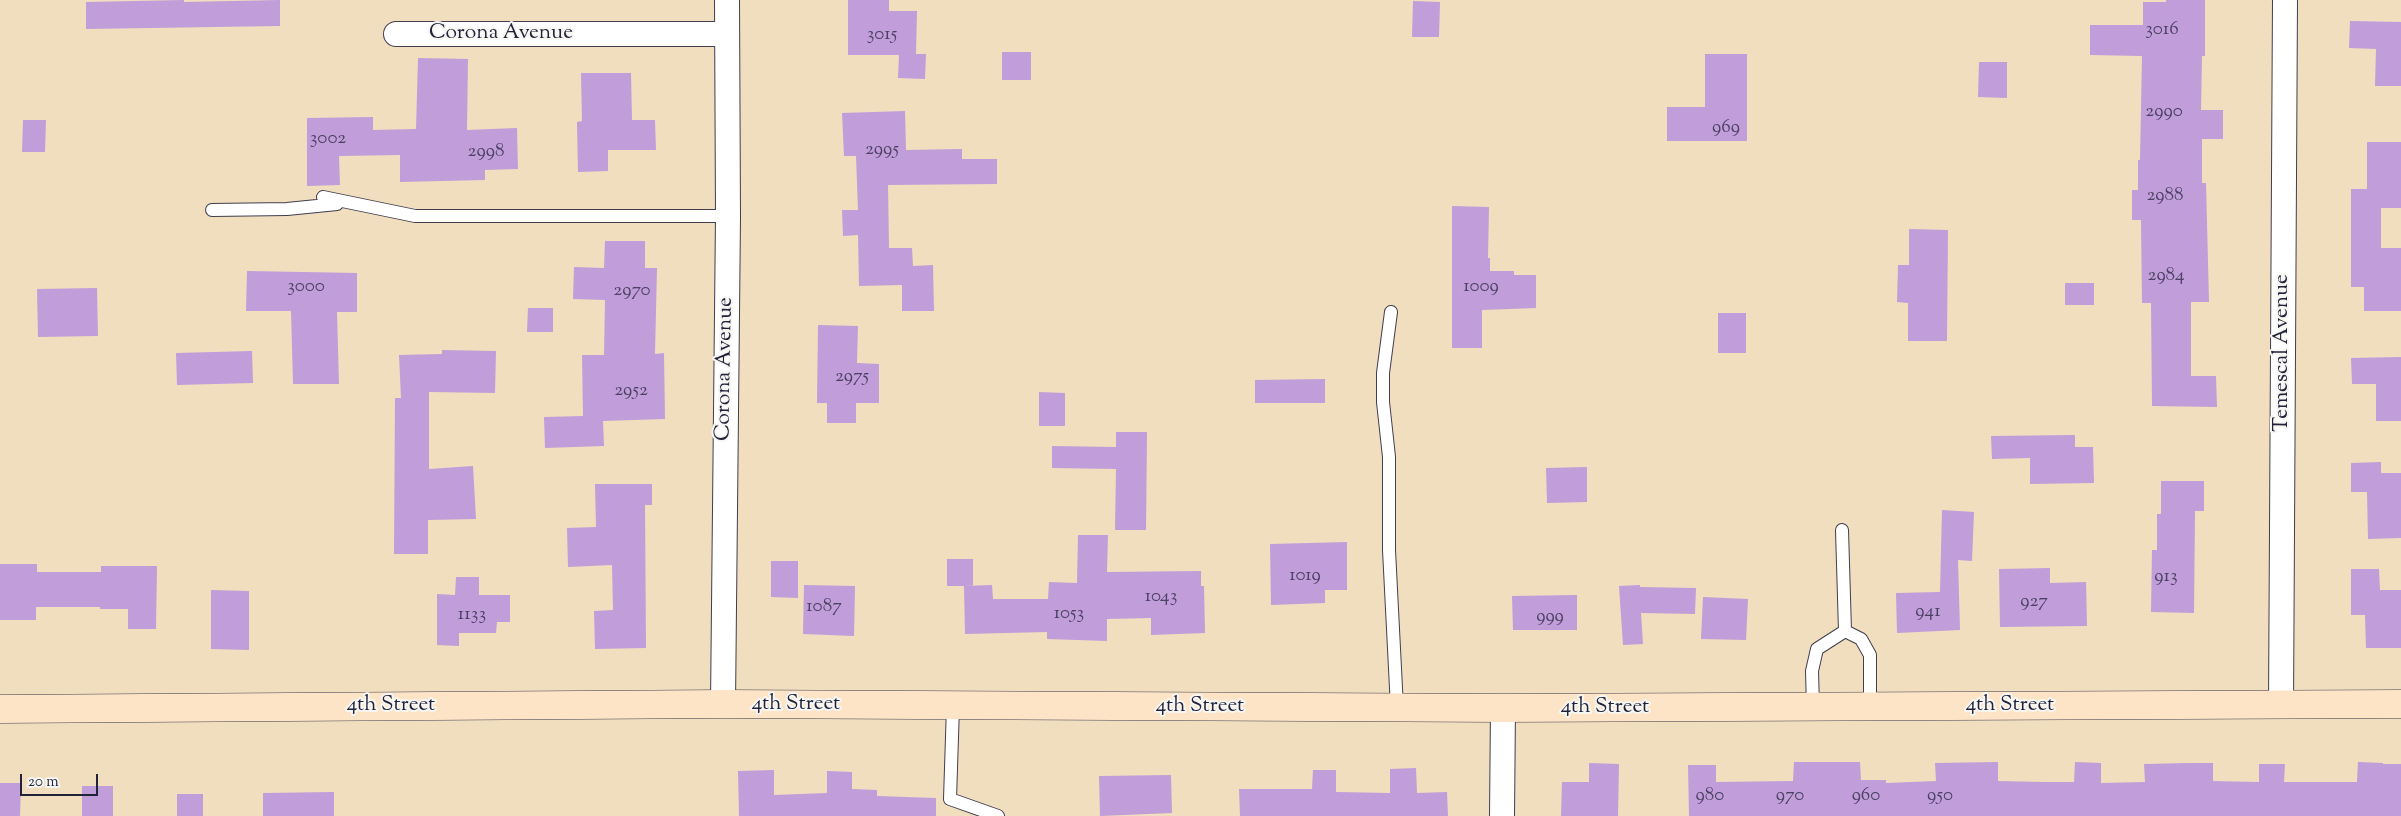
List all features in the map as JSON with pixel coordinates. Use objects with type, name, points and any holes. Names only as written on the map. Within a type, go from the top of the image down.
[{"type":"street","name":"Corona Avenue","points":[[722,704],[728,216],[727,0]]},
{"type":"street","name":"Temescal Avenue","points":[[2281,705],[2285,0]]},
{"type":"street","name":"Corona Avenue","points":[[396,34],[727,34]]},
{"type":"street","name":"4th Street","points":[[0,709],[722,704],[1503,708],[2401,704]]},
{"type":"street","points":[[1502,816],[1503,708]]},
{"type":"lane","points":[[323,197],[415,216],[728,216]]},
{"type":"lane","points":[[212,210],[287,209],[347,203]]},
{"type":"lane","points":[[1391,312],[1383,373],[1383,402],[1390,457],[1390,550],[1397,708]]},
{"type":"lane","points":[[1842,530],[1845,631]]},
{"type":"lane","points":[[1845,631],[1861,640],[1870,655],[1870,707]]},
{"type":"lane","points":[[1813,707],[1812,671],[1816,649],[1845,631]]},
{"type":"lane","points":[[953,706],[950,799],[998,816]]},
{"type":"building","points":[[184,0],[184,2],[280,0],[280,26],[86,29],[86,2]]},
{"type":"building","points":[[848,0],[889,0],[889,11],[917,11],[916,54],[926,54],[925,79],[898,78],[899,55],[848,55]]},
{"type":"building","points":[[2166,0],[2205,0],[2205,56],[2202,56],[2201,110],[2223,110],[2223,139],[2202,139],[2202,183],[2206,183],[2209,302],[2191,302],[2191,376],[2216,376],[2217,407],[2152,406],[2151,303],[2142,303],[2141,220],[2132,220],[2132,190],[2138,190],[2138,160],[2140,160],[2142,56],[2090,55],[2090,25],[2143,25],[2143,2],[2166,2]]},
{"type":"building","points":[[1413,1],[1440,2],[1439,37],[1412,37]]},
{"type":"building","points":[[2350,21],[2401,22],[2401,86],[2375,86],[2376,49],[2349,48]]},
{"type":"building","points":[[1002,52],[1031,52],[1031,80],[1002,80]]},
{"type":"building","points":[[1705,54],[1747,54],[1747,141],[1667,141],[1667,107],[1705,107]]},
{"type":"building","points":[[418,58],[468,59],[467,130],[517,128],[518,169],[485,170],[485,180],[400,182],[400,155],[339,156],[340,185],[307,186],[307,118],[373,117],[373,130],[416,129]]},
{"type":"building","points":[[1979,62],[2007,62],[2007,98],[1978,97]]},
{"type":"building","points":[[581,73],[631,73],[632,120],[655,120],[656,150],[608,150],[608,171],[578,172],[577,122],[582,121]]},
{"type":"building","points":[[905,111],[906,150],[962,149],[962,159],[997,159],[997,184],[888,185],[889,248],[912,248],[913,266],[933,265],[934,311],[902,311],[902,285],[859,286],[858,235],[843,236],[842,210],[858,210],[856,156],[844,156],[842,113]]},
{"type":"building","points":[[23,120],[46,120],[45,152],[22,152]]},
{"type":"building","points":[[2367,142],[2401,142],[2401,208],[2381,208],[2381,248],[2401,248],[2401,311],[2364,311],[2364,287],[2351,287],[2351,189],[2367,189]]},
{"type":"building","points":[[1452,206],[1489,207],[1488,258],[1490,258],[1490,271],[1514,271],[1514,275],[1536,275],[1536,308],[1482,310],[1482,348],[1452,348]]},
{"type":"building","points":[[1909,229],[1948,230],[1947,341],[1908,341],[1908,303],[1897,302],[1898,265],[1909,265]]},
{"type":"building","points":[[605,241],[645,241],[645,268],[657,268],[655,354],[664,353],[665,419],[603,421],[604,446],[545,448],[544,417],[583,416],[582,355],[604,355],[605,300],[573,299],[574,267],[604,268]]},
{"type":"building","points":[[247,271],[357,273],[357,312],[337,312],[339,384],[293,384],[291,311],[246,311]]},
{"type":"building","points":[[2065,283],[2094,283],[2094,305],[2065,305]]},
{"type":"building","points":[[97,288],[98,336],[38,337],[37,289]]},
{"type":"building","points":[[528,308],[553,308],[553,332],[527,332]]},
{"type":"building","points":[[1718,313],[1746,313],[1746,353],[1718,353]]},
{"type":"building","points":[[818,325],[858,326],[857,363],[879,364],[879,403],[856,403],[856,423],[827,423],[827,403],[817,403]]},
{"type":"building","points":[[442,350],[496,351],[495,393],[429,392],[429,469],[473,466],[476,519],[428,520],[428,554],[394,554],[395,398],[401,398],[399,355],[442,354]]},
{"type":"building","points":[[252,351],[253,383],[177,385],[176,353]]},
{"type":"building","points":[[2401,357],[2401,421],[2376,421],[2376,384],[2352,384],[2351,358]]},
{"type":"building","points":[[1325,379],[1325,403],[1255,403],[1255,380]]},
{"type":"building","points":[[1039,392],[1065,393],[1065,426],[1039,426]]},
{"type":"building","points":[[1116,432],[1147,432],[1146,530],[1115,530],[1116,469],[1052,468],[1052,446],[1116,447]]},
{"type":"building","points":[[2075,435],[2075,447],[2093,447],[2094,483],[2030,484],[2030,458],[1992,459],[1991,436]]},
{"type":"building","points":[[2381,462],[2381,473],[2401,473],[2401,538],[2368,539],[2367,492],[2351,492],[2351,463]]},
{"type":"building","points":[[1587,467],[1587,502],[1547,503],[1546,468]]},
{"type":"building","points":[[2161,481],[2204,481],[2204,511],[2195,511],[2194,613],[2151,612],[2152,550],[2157,550],[2157,514],[2161,514]]},
{"type":"building","points":[[595,484],[652,484],[652,505],[645,505],[646,648],[595,649],[594,611],[613,610],[612,565],[568,567],[567,528],[596,527]]},
{"type":"building","points":[[1942,510],[1974,512],[1972,561],[1958,560],[1960,630],[1897,633],[1896,593],[1940,592]]},
{"type":"building","points":[[1078,535],[1108,535],[1107,572],[1201,571],[1201,586],[1204,586],[1205,633],[1151,635],[1151,618],[1107,619],[1107,641],[1047,639],[1047,632],[965,634],[964,586],[992,585],[993,599],[1048,599],[1049,582],[1077,583]]},
{"type":"building","points":[[1347,542],[1347,590],[1325,590],[1325,603],[1271,605],[1270,544]]},
{"type":"building","points":[[947,559],[973,559],[973,586],[947,586]]},
{"type":"building","points":[[771,561],[798,561],[798,598],[771,597]]},
{"type":"building","points":[[0,564],[37,564],[37,572],[101,572],[101,566],[157,566],[156,629],[128,629],[128,609],[100,609],[100,607],[36,607],[36,620],[0,620]]},
{"type":"building","points":[[2050,568],[2050,583],[2086,582],[2087,626],[2000,627],[1999,569]]},
{"type":"building","points":[[2351,569],[2379,569],[2380,590],[2401,590],[2401,648],[2366,648],[2365,615],[2351,615]]},
{"type":"building","points":[[456,577],[479,577],[479,595],[510,595],[510,622],[497,622],[496,633],[459,633],[459,646],[437,645],[437,594],[455,595]]},
{"type":"building","points":[[804,585],[855,586],[854,636],[803,634]]},
{"type":"building","points":[[1640,585],[1640,587],[1696,588],[1695,614],[1641,613],[1643,644],[1623,645],[1619,586]]},
{"type":"building","points":[[211,590],[249,591],[249,650],[211,649]]},
{"type":"building","points":[[1577,595],[1577,630],[1513,630],[1512,596]]},
{"type":"building","points":[[1703,597],[1748,599],[1746,640],[1701,639]]},
{"type":"building","points":[[1794,762],[1860,762],[1861,780],[1886,780],[1886,783],[1936,781],[1935,763],[1998,762],[1998,781],[2074,782],[2075,762],[2101,763],[2101,783],[2145,782],[2144,764],[2213,763],[2213,781],[2259,782],[2259,764],[2285,764],[2284,782],[2357,782],[2358,762],[2401,764],[2401,816],[1689,816],[1688,765],[1716,765],[1716,782],[1793,781]]},
{"type":"building","points":[[1589,763],[1619,764],[1618,816],[1561,816],[1562,782],[1589,782]]},
{"type":"building","points":[[1416,768],[1417,793],[1447,792],[1448,816],[1240,816],[1239,789],[1312,789],[1313,770],[1336,770],[1336,792],[1390,793],[1390,769]]},
{"type":"building","points":[[774,770],[774,795],[827,793],[827,771],[852,772],[852,789],[877,790],[877,796],[936,798],[936,816],[739,816],[738,771]]},
{"type":"building","points":[[1171,775],[1172,813],[1100,816],[1099,776]]},
{"type":"building","points":[[0,783],[21,783],[20,816],[0,816]]},
{"type":"building","points":[[82,786],[113,786],[113,816],[82,816]]},
{"type":"building","points":[[334,792],[334,816],[263,816],[263,793]]},
{"type":"building","points":[[177,794],[203,794],[203,816],[177,816]]}]
